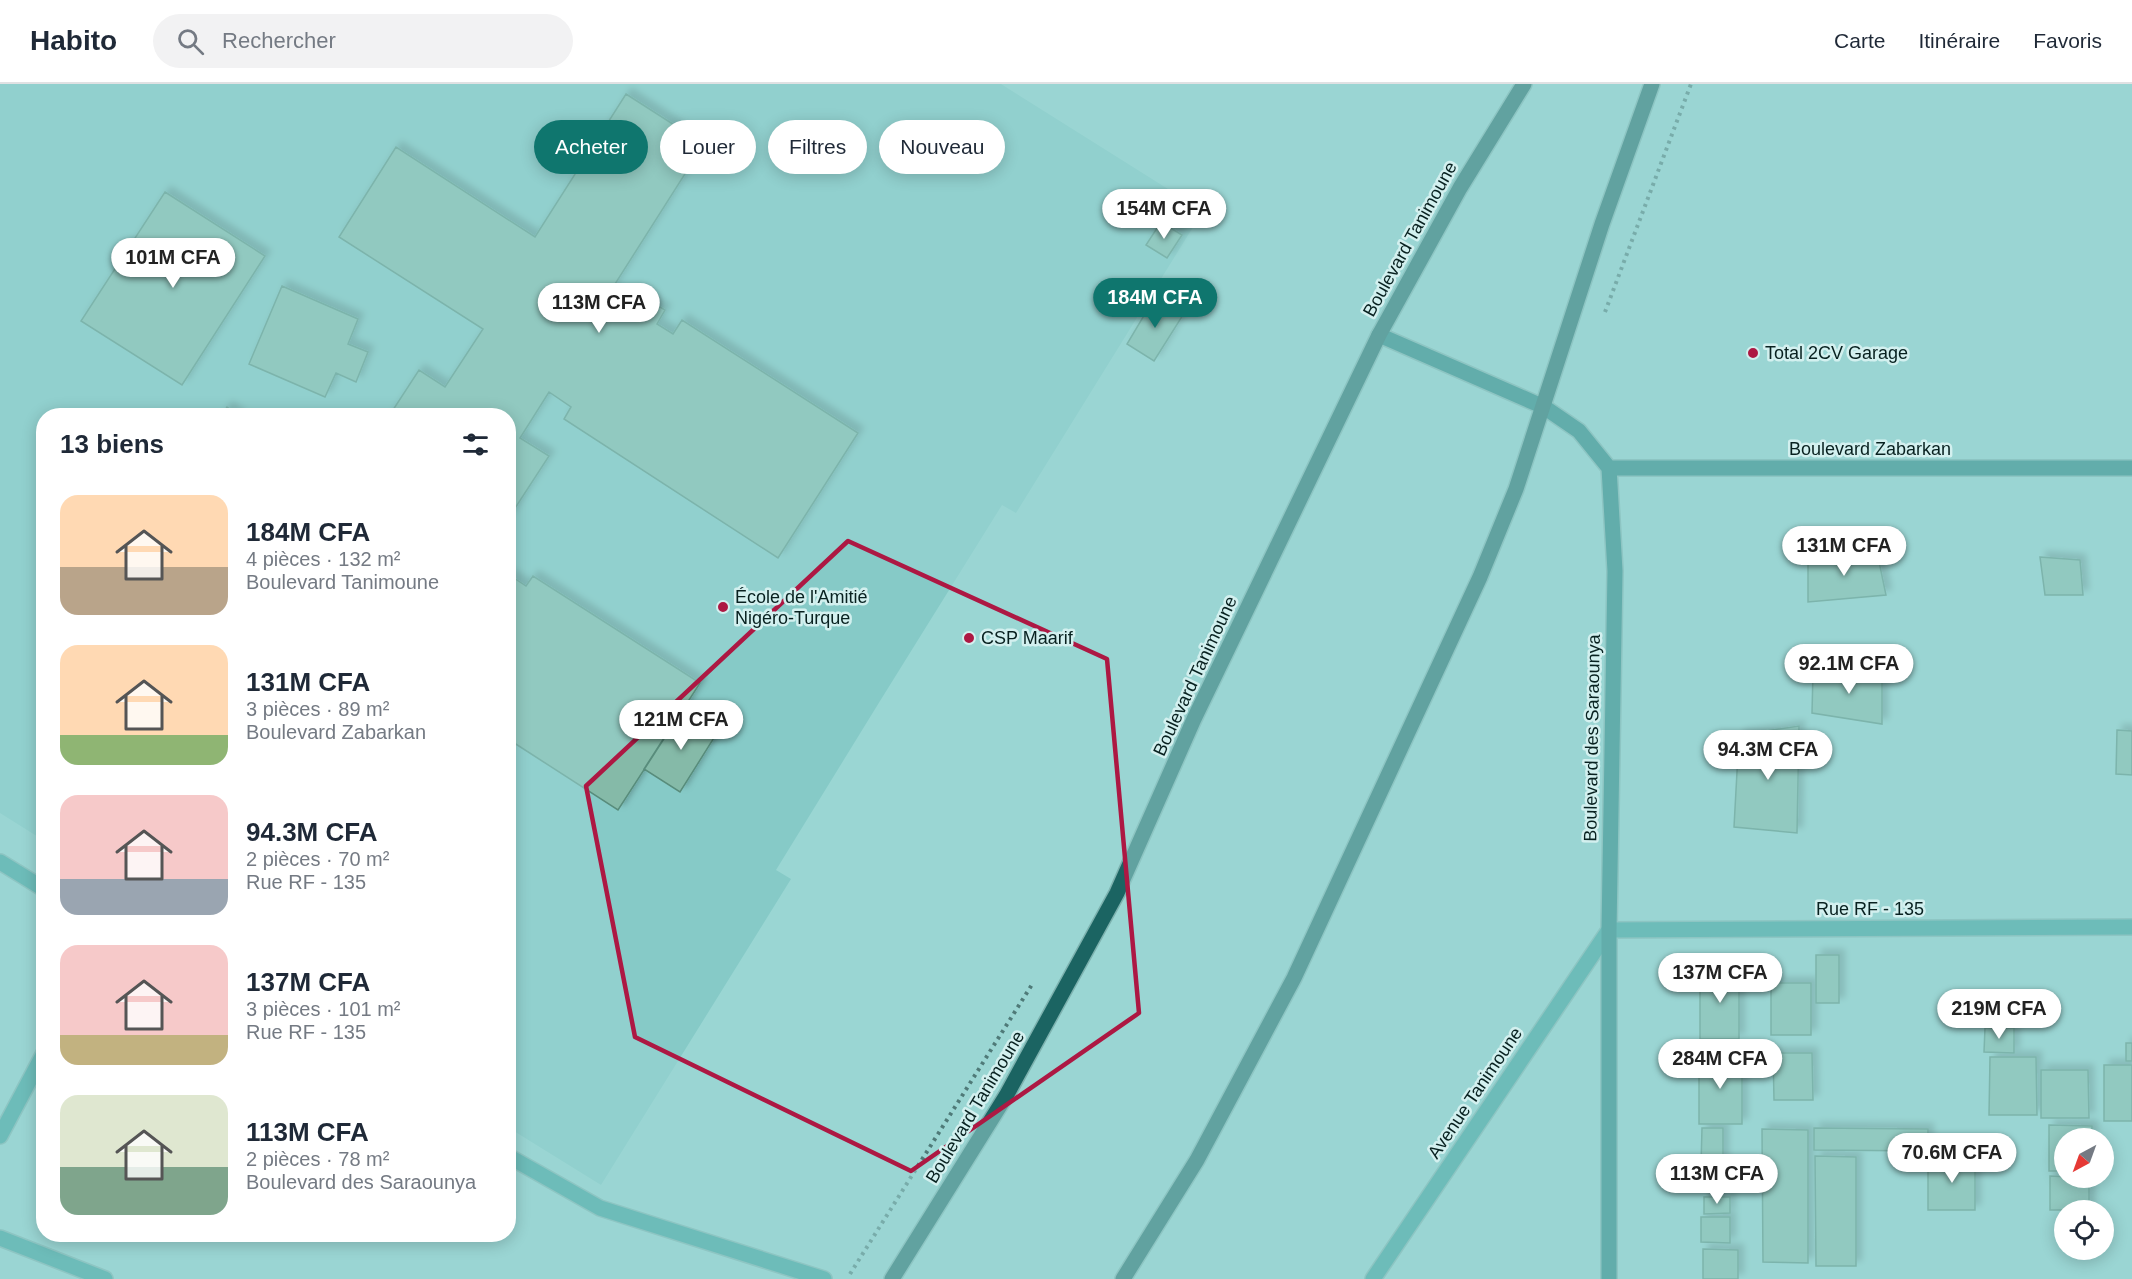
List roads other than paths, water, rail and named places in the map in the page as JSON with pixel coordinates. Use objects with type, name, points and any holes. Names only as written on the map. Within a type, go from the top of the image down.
[{"type":"main road","name":"Boulevard Tanimoune","points":[[892,1279],[1006,1096],[1118,893],[1194,719],[1378,335],[1460,188],[1524,84]]},
{"type":"main road","points":[[1123,1279],[1197,1160],[1294,978],[1480,577],[1516,489],[1602,224],[1652,84]]},
{"type":"main road","points":[[1378,335],[1544,407],[1579,432],[1609,468]]},
{"type":"main road","name":"Boulevard Zabarkan","points":[[1609,468],[2132,468]]},
{"type":"main road","name":"Boulevard des Saraounya","points":[[1609,468],[1615,571],[1609,930],[1609,1279]]},
{"type":"street","points":[[0,862],[36,884]]},
{"type":"street","name":"Rue RF - 135","points":[[1609,930],[2132,927]]},
{"type":"street","name":"Avenue Tanimoune","points":[[1373,1279],[1609,930]]},
{"type":"street","points":[[0,1136],[36,1068]]},
{"type":"street","points":[[516,1161],[600,1208],[824,1279]]},
{"type":"street","points":[[0,1238],[105,1279]]},
{"type":"place","name":"Total 2CV Garage","points":[[1753,353]]},
{"type":"place","name":"École de l'Amitié Nigéro-Turque","points":[[723,607]]},
{"type":"place","name":"CSP Maarif","points":[[969,638]]}]
